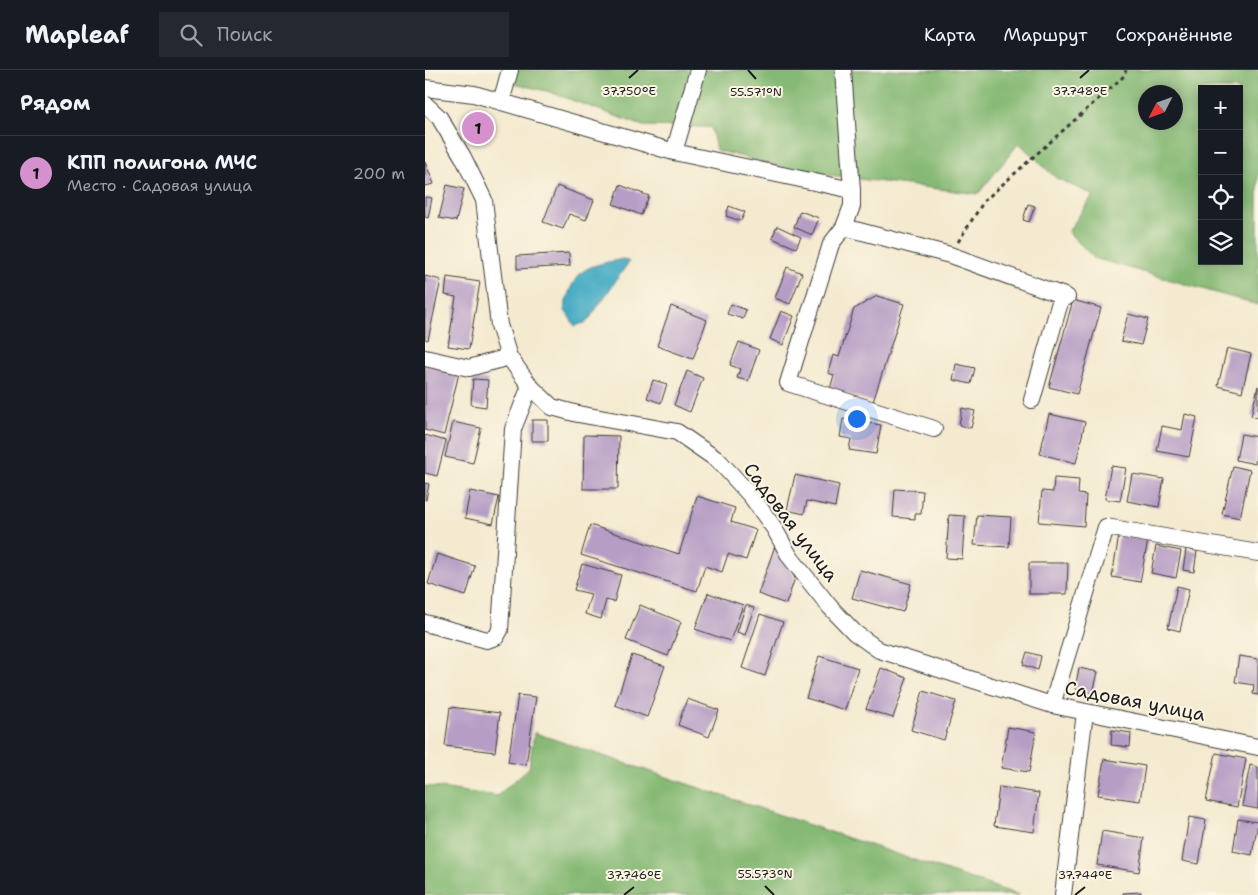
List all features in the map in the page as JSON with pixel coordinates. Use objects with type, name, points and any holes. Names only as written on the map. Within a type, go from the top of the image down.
[{"type":"street","points":[[501,102],[510,70]]},
{"type":"street","points":[[674,152],[698,70]]},
{"type":"street","points":[[843,70],[852,206],[843,227],[831,244],[788,383],[934,429]]},
{"type":"street","points":[[425,88],[474,94],[674,152],[852,190]]},
{"type":"street","name":"Садовая улица","points":[[425,104],[439,117],[463,157],[484,200],[499,324],[509,357],[530,386],[552,407],[677,432],[719,461],[751,496],[774,528],[790,557],[830,607],[855,633],[879,650],[1052,705],[1258,747]]},
{"type":"street","points":[[843,227],[950,255],[1064,296],[1032,400]]},
{"type":"street","points":[[425,358],[469,368],[509,357]]},
{"type":"street","points":[[427,628],[487,640],[496,637],[500,630],[513,429],[530,386]]},
{"type":"street","points":[[1052,705],[1106,527],[1258,552]]},
{"type":"street","points":[[1063,895],[1085,712]]},
{"type":"path","points":[[950,255],[984,201],[1123,76],[1126,70]]},
{"type":"green space","points":[[515,70],[1258,70],[1258,305],[1094,258],[1068,232],[1093,195],[1056,178],[1019,143],[978,194],[797,171],[716,150],[711,127],[643,126],[547,91],[511,83]]},
{"type":"green space","points":[[534,733],[1019,895],[425,895],[425,786],[497,796],[529,768]]},
{"type":"water","points":[[623,259],[629,262],[587,322],[575,326],[564,309],[572,285],[577,277],[598,264]]},
{"type":"building","points":[[470,117],[489,122],[486,138],[467,134]]},
{"type":"building","points":[[425,162],[434,184],[425,186]]},
{"type":"building","points":[[447,185],[464,189],[456,221],[439,218]]},
{"type":"building","points":[[620,185],[649,196],[641,215],[613,204]]},
{"type":"building","points":[[557,186],[594,200],[586,220],[569,214],[563,229],[543,222]]},
{"type":"building","points":[[425,197],[432,198],[428,218],[425,217]]},
{"type":"building","points":[[1028,204],[1035,206],[1029,222],[1023,220]]},
{"type":"building","points":[[729,206],[745,212],[741,221],[726,216]]},
{"type":"building","points":[[800,211],[819,218],[812,235],[794,227]]},
{"type":"building","points":[[777,226],[801,237],[796,248],[772,238]]},
{"type":"building","points":[[569,253],[570,266],[517,269],[517,256]]},
{"type":"building","points":[[787,267],[802,273],[790,304],[775,298]]},
{"type":"building","points":[[425,276],[441,280],[428,340],[425,339]]},
{"type":"building","points":[[447,277],[480,282],[469,349],[448,346],[456,297],[445,295]]},
{"type":"building","points":[[877,296],[904,304],[873,402],[830,389],[834,375],[828,373],[833,355],[839,357],[854,309]]},
{"type":"building","points":[[1073,300],[1101,308],[1077,394],[1049,387]]},
{"type":"building","points":[[731,304],[746,310],[743,319],[727,314]]},
{"type":"building","points":[[671,306],[707,320],[693,359],[657,346]]},
{"type":"building","points":[[781,311],[794,316],[783,345],[770,339]]},
{"type":"building","points":[[1128,314],[1148,319],[1141,345],[1121,341]]},
{"type":"building","points":[[739,342],[759,350],[748,381],[737,378],[740,369],[730,365]]},
{"type":"building","points":[[1227,348],[1251,354],[1242,392],[1218,386]]},
{"type":"building","points":[[956,364],[975,368],[971,384],[953,380]]},
{"type":"building","points":[[425,365],[460,369],[444,435],[425,430]]},
{"type":"building","points":[[687,371],[703,378],[690,412],[674,405]]},
{"type":"building","points":[[473,379],[488,380],[486,407],[471,405]]},
{"type":"building","points":[[653,380],[667,384],[661,403],[647,398]]},
{"type":"building","points":[[1258,386],[1258,418],[1251,416]]},
{"type":"building","points":[[962,408],[975,411],[971,428],[959,425]]},
{"type":"building","points":[[1049,414],[1085,422],[1076,463],[1040,454]]},
{"type":"building","points":[[1185,414],[1197,417],[1189,457],[1157,451],[1162,426],[1182,430]]},
{"type":"building","points":[[843,419],[881,425],[876,454],[849,450],[851,439],[840,437]]},
{"type":"building","points":[[532,420],[548,420],[548,441],[532,441]]},
{"type":"building","points":[[453,422],[481,428],[473,463],[445,457]]},
{"type":"building","points":[[1241,434],[1258,437],[1255,464],[1236,460]]},
{"type":"building","points":[[425,435],[446,441],[437,476],[425,473]]},
{"type":"building","points":[[584,435],[619,436],[618,489],[583,489]]},
{"type":"building","points":[[1111,466],[1126,468],[1120,501],[1105,499]]},
{"type":"building","points":[[1233,466],[1250,470],[1240,518],[1222,514]]},
{"type":"building","points":[[1132,474],[1164,479],[1159,507],[1127,501]]},
{"type":"building","points":[[795,475],[839,485],[835,507],[807,501],[804,514],[787,510]]},
{"type":"building","points":[[1054,478],[1079,480],[1078,494],[1086,495],[1084,526],[1039,522],[1042,491],[1053,492]]},
{"type":"building","points":[[425,483],[429,484],[426,500],[425,500]]},
{"type":"building","points":[[895,489],[923,491],[921,514],[915,514],[915,519],[893,517]]},
{"type":"building","points":[[470,491],[499,497],[493,524],[465,518]]},
{"type":"building","points":[[697,496],[735,508],[731,522],[756,530],[746,560],[728,554],[722,572],[705,566],[697,591],[581,555],[590,525],[679,554]]},
{"type":"building","points":[[949,515],[965,516],[962,559],[946,558]]},
{"type":"building","points":[[977,515],[1011,517],[1009,547],[974,545]]},
{"type":"building","points":[[1119,535],[1148,540],[1140,582],[1112,577]]},
{"type":"building","points":[[776,543],[795,578],[786,604],[758,594]]},
{"type":"building","points":[[1156,546],[1181,551],[1176,578],[1151,573]]},
{"type":"building","points":[[1186,549],[1197,551],[1194,572],[1183,570]]},
{"type":"building","points":[[437,554],[475,566],[466,596],[428,584]]},
{"type":"building","points":[[1029,563],[1068,563],[1067,594],[1029,594]]},
{"type":"building","points":[[582,564],[621,575],[614,602],[606,600],[601,619],[585,614],[591,594],[574,590]]},
{"type":"building","points":[[860,570],[911,584],[903,612],[852,598]]},
{"type":"building","points":[[1177,586],[1189,589],[1180,631],[1168,628]]},
{"type":"building","points":[[708,593],[743,605],[730,641],[695,629]]},
{"type":"building","points":[[640,605],[681,622],[668,656],[626,640]]},
{"type":"building","points":[[746,605],[754,608],[745,635],[737,632]]},
{"type":"building","points":[[760,614],[783,622],[765,676],[742,668]]},
{"type":"building","points":[[1027,652],[1041,656],[1038,670],[1023,665]]},
{"type":"building","points":[[632,655],[665,666],[647,717],[615,705]]},
{"type":"building","points":[[819,656],[858,668],[845,710],[806,698]]},
{"type":"building","points":[[1239,656],[1258,659],[1258,695],[1253,694],[1254,685],[1235,682]]},
{"type":"building","points":[[881,668],[907,678],[893,718],[866,709]]},
{"type":"building","points":[[1079,668],[1098,672],[1093,693],[1075,689]]},
{"type":"building","points":[[923,691],[956,701],[944,740],[911,730]]},
{"type":"building","points":[[518,695],[536,697],[526,765],[508,762]]},
{"type":"building","points":[[687,699],[719,710],[709,737],[678,725]]},
{"type":"building","points":[[450,707],[500,713],[495,752],[445,746]]},
{"type":"building","points":[[1008,727],[1036,732],[1029,772],[1001,768]]},
{"type":"building","points":[[1112,730],[1131,733],[1130,747],[1111,745]]},
{"type":"building","points":[[1216,753],[1246,759],[1237,807],[1206,801]]},
{"type":"building","points":[[1104,759],[1145,766],[1140,801],[1098,795]]},
{"type":"building","points":[[1250,765],[1258,767],[1258,809],[1242,806]]},
{"type":"building","points":[[999,787],[1039,793],[1034,832],[994,826]]},
{"type":"building","points":[[1189,817],[1206,820],[1199,864],[1182,861]]},
{"type":"building","points":[[1238,819],[1258,822],[1252,855],[1233,851]]},
{"type":"building","points":[[1102,831],[1144,838],[1139,872],[1097,865]]},
{"type":"building","points":[[1141,892],[1141,895],[1123,895],[1123,893]]},
{"type":"place","name":"КПП полигона МЧС","points":[[478,128]]}]
